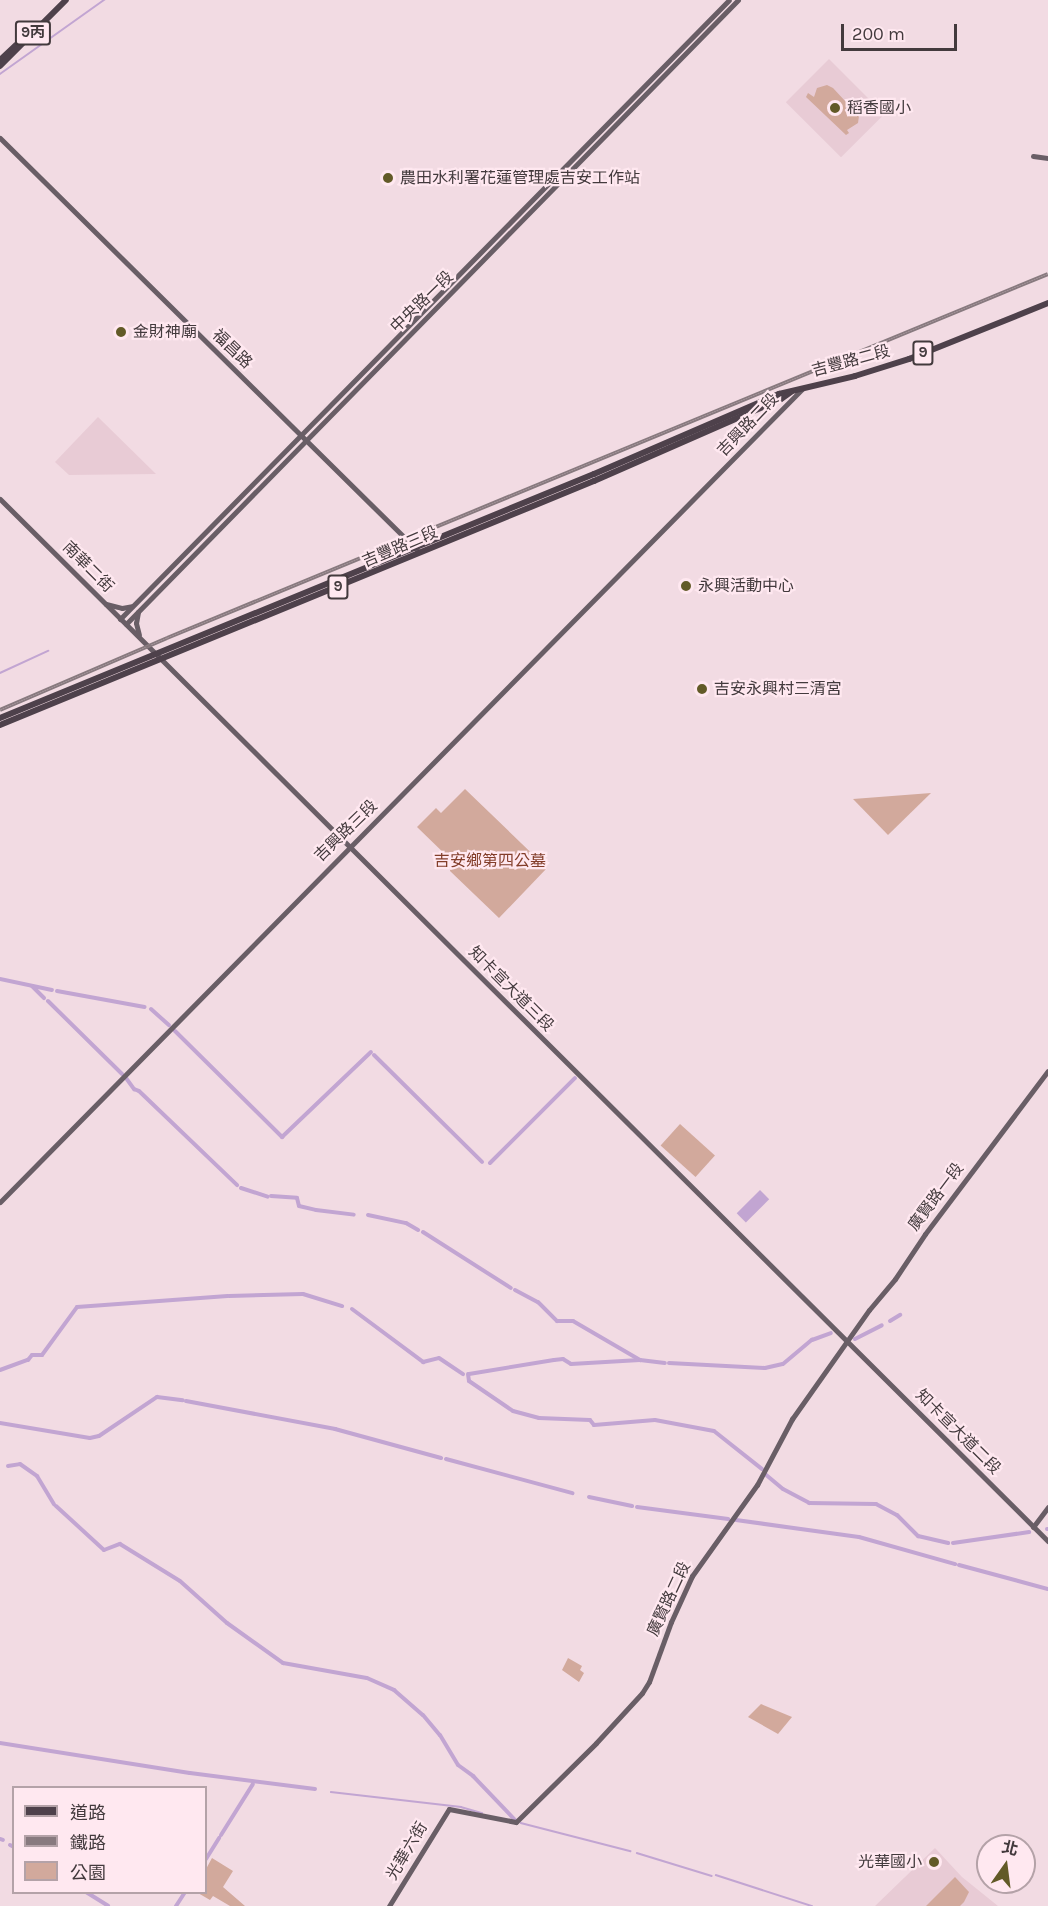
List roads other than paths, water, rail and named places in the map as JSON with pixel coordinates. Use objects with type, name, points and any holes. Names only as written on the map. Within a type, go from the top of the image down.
[{"type":"main road","name":"9丙","points":[[0,60],[61,0]]},
{"type":"main road","name":"9丙","points":[[0,66],[66,0]]},
{"type":"main road","name":"吉豐路二段","points":[[673,438],[794,390],[909,359],[1048,303]]},
{"type":"main road","name":"吉豐路二段","points":[[675,446],[782,399],[794,390]]},
{"type":"main road","name":"吉豐路三段","points":[[0,725],[416,547],[594,474],[673,438]]},
{"type":"main road","name":"吉豐路三段","points":[[0,718],[419,554],[675,446]]},
{"type":"street","name":"中央路一段","points":[[126,624],[303,436],[729,0]]},
{"type":"street","name":"中央路一段","points":[[120,619],[738,0]]},
{"type":"street","name":"福昌路","points":[[0,138],[416,547],[419,554]]},
{"type":"street","points":[[1033,156],[1048,158]]},
{"type":"street","name":"吉興路二段","points":[[712,481],[803,388]]},
{"type":"street","name":"吉興路三段","points":[[0,1202],[309,886],[350,848],[712,481]]},
{"type":"street","name":"南華二街","points":[[0,499],[157,657]]},
{"type":"street","points":[[106,604],[122,608],[134,606]]},
{"type":"street","points":[[138,612],[136,623],[139,637]]},
{"type":"street","name":"知卡宣大道三段","points":[[157,657],[848,1341]]},
{"type":"street","name":"廣賢路一段","points":[[848,1341],[1048,1071]]},
{"type":"street","name":"知卡宣大道二段","points":[[848,1341],[1048,1541]]},
{"type":"street","name":"廣賢路二段","points":[[449,1809],[516,1822],[596,1743],[646,1687],[692,1576],[757,1485],[800,1407],[848,1341]]},
{"type":"street","points":[[1033,1527],[1048,1507]]},
{"type":"street","name":"光華六街","points":[[388,1906],[449,1809]]},
{"type":"waterway","points":[[0,74],[104,0]]},
{"type":"waterway","points":[[0,673],[48,651]]},
{"type":"waterway","points":[[0,979],[52,990]]},
{"type":"waterway","points":[[32,986],[44,998]]},
{"type":"waterway","points":[[57,991],[145,1007]]},
{"type":"waterway","points":[[48,1001],[122,1074]]},
{"type":"waterway","points":[[151,1009],[169,1025]]},
{"type":"waterway","points":[[175,1031],[282,1137],[371,1052]]},
{"type":"waterway","points":[[374,1055],[482,1162]]},
{"type":"waterway","points":[[126,1078],[134,1089],[139,1091],[237,1185]]},
{"type":"waterway","points":[[490,1163],[575,1078]]},
{"type":"waterway","points":[[241,1188],[268,1197]]},
{"type":"waterway","points":[[271,1196],[297,1198],[299,1206],[354,1215]]},
{"type":"waterway","points":[[368,1215],[406,1223],[418,1230]]},
{"type":"waterway","points":[[423,1232],[511,1288]]},
{"type":"waterway","points":[[515,1290],[538,1302],[557,1321],[573,1321],[640,1360]]},
{"type":"waterway","points":[[229,1296],[303,1294],[342,1306]]},
{"type":"waterway","points":[[0,1370],[28,1360],[32,1355],[42,1355],[77,1307],[228,1296]]},
{"type":"waterway","points":[[352,1309],[423,1362],[439,1358],[463,1374]]},
{"type":"waterway","points":[[890,1321],[900,1315]]},
{"type":"waterway","points":[[855,1339],[882,1325]]},
{"type":"waterway","points":[[669,1363],[765,1368],[783,1364],[812,1340],[831,1333]]},
{"type":"waterway","points":[[469,1374],[563,1359],[571,1364],[640,1360],[665,1363]]},
{"type":"waterway","points":[[468,1374],[469,1381],[513,1411],[539,1418],[590,1420],[594,1425],[655,1420],[714,1431],[762,1469]]},
{"type":"waterway","points":[[0,1423],[90,1438],[99,1436],[157,1397],[183,1400]]},
{"type":"waterway","points":[[186,1401],[335,1429],[441,1458]]},
{"type":"waterway","points":[[446,1459],[572,1493]]},
{"type":"waterway","points":[[8,1466],[20,1464],[37,1476],[54,1504]]},
{"type":"waterway","points":[[765,1474],[783,1489],[809,1503],[876,1504],[897,1515],[918,1536],[948,1543]]},
{"type":"waterway","points":[[589,1497],[632,1506]]},
{"type":"waterway","points":[[56,1506],[104,1550],[120,1544],[180,1581],[227,1623],[283,1663],[367,1678],[394,1690],[423,1715],[440,1735],[458,1765],[473,1776],[516,1821]]},
{"type":"waterway","points":[[637,1507],[728,1519]]},
{"type":"waterway","points":[[736,1520],[859,1537],[955,1564]]},
{"type":"waterway","points":[[953,1543],[1029,1532]]},
{"type":"waterway","points":[[959,1565],[1048,1589]]},
{"type":"waterway","points":[[0,1743],[190,1773],[315,1789]]},
{"type":"waterway","points":[[221,1835],[253,1784]]},
{"type":"waterway","points":[[331,1792],[461,1807],[482,1813]]},
{"type":"waterway","points":[[521,1823],[630,1851]]},
{"type":"waterway","points":[[207,1857],[219,1838]]},
{"type":"waterway","points":[[637,1853],[712,1876]]},
{"type":"waterway","points":[[716,1875],[812,1906]]},
{"type":"waterway","points":[[89,1894],[108,1906]]},
{"type":"waterway","points":[[176,1906],[184,1894]]},
{"type":"railway","points":[[0,710],[167,638],[1048,274]]},
{"type":"place","name":"稻香國小","points":[[835,108]]},
{"type":"place","name":"農田水利署花蓮管理處吉安工作站","points":[[388,178]]},
{"type":"place","name":"金財神廟","points":[[121,332]]},
{"type":"place","name":"永興活動中心","points":[[686,586]]},
{"type":"place","name":"吉安永興村三清宮","points":[[702,689]]},
{"type":"place","name":"光華國小","points":[[934,1862]]},
{"type":"park label","name":"吉安鄉第四公墓","points":[[490,861]]}]
